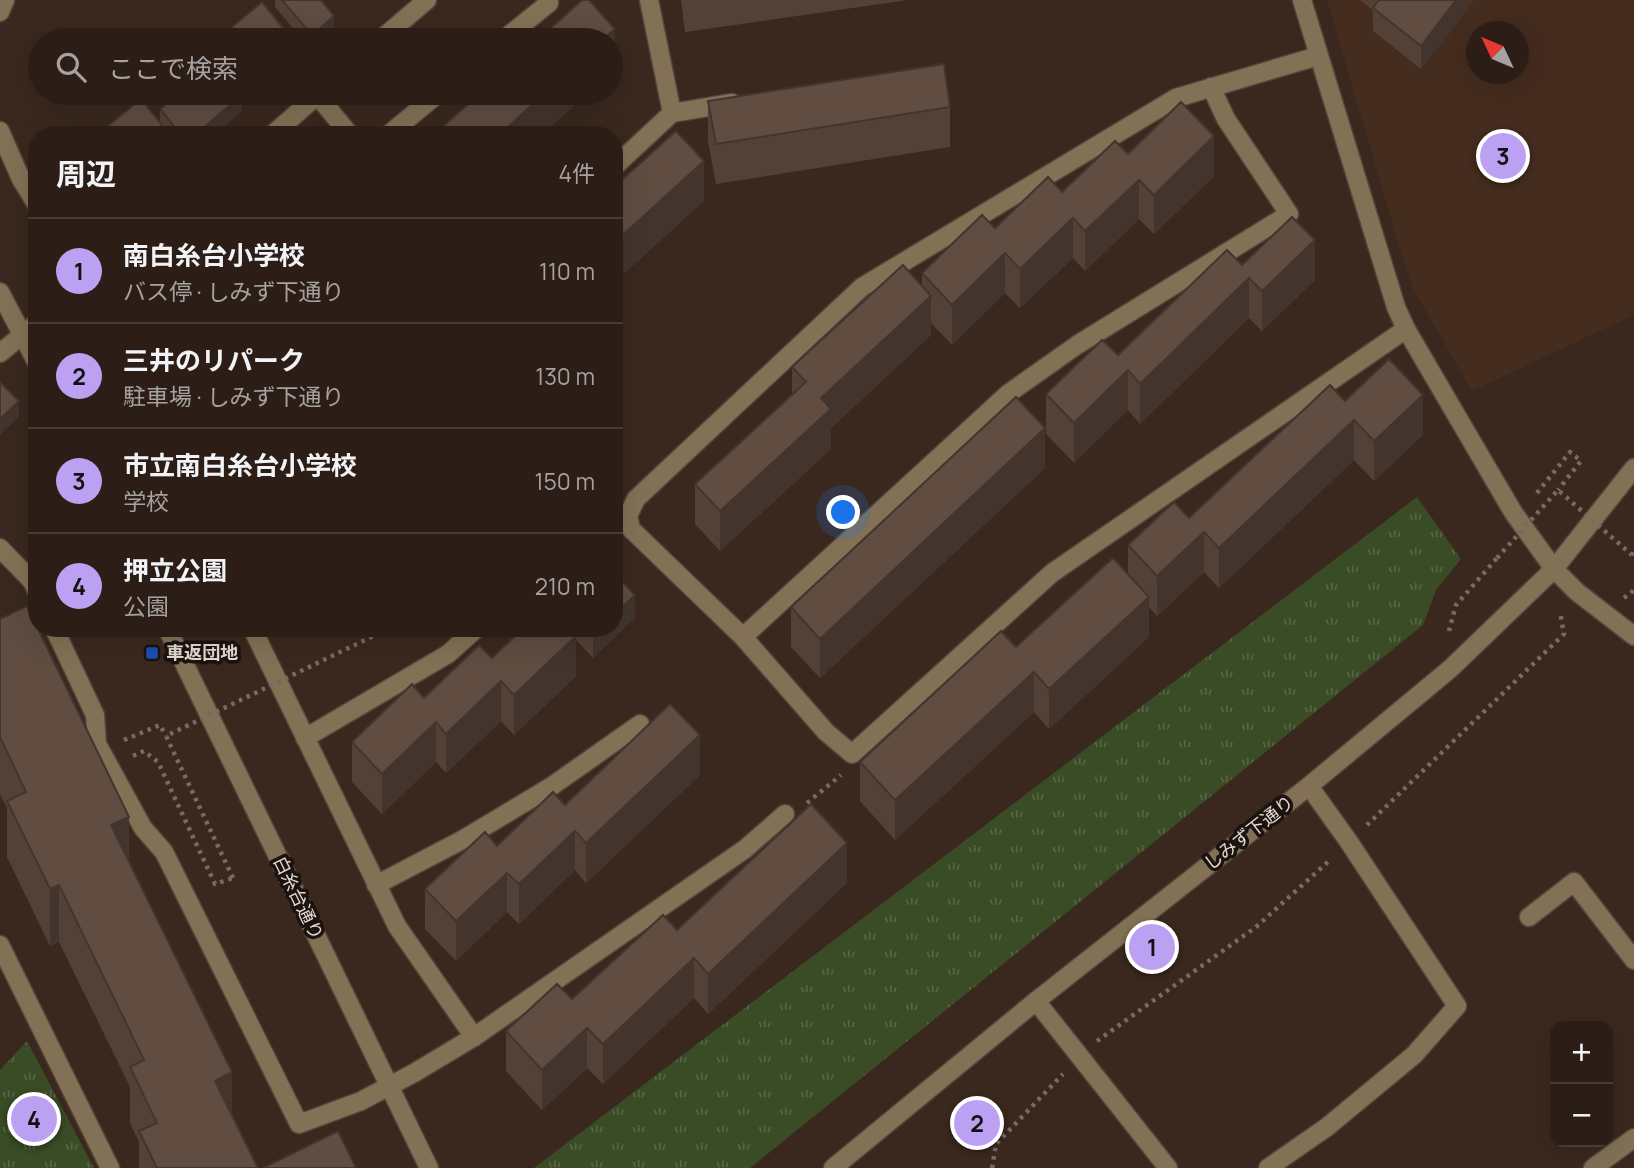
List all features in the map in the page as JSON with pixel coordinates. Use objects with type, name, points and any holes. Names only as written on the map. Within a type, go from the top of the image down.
[{"type":"street","points":[[0,12],[5,0]]},
{"type":"street","points":[[394,28],[427,0]]},
{"type":"street","points":[[649,0],[672,113]]},
{"type":"street","points":[[1302,0],[1396,307],[1406,329],[1513,512],[1554,569],[1577,592],[1634,636]]},
{"type":"street","points":[[518,28],[548,3]]},
{"type":"street","points":[[1318,56],[1176,98],[862,287],[636,499],[628,516],[631,530],[743,637],[826,732],[852,754],[1052,573],[1406,329]]},
{"type":"street","points":[[743,637],[1009,393],[1077,345],[1289,214],[1226,119],[1211,88]]},
{"type":"street","points":[[623,159],[672,113],[753,100]]},
{"type":"street","points":[[282,126],[306,105]]},
{"type":"street","points":[[327,105],[343,126]]},
{"type":"street","points":[[399,126],[424,105]]},
{"type":"street","points":[[0,131],[28,190]]},
{"type":"street","points":[[0,292],[28,327]]},
{"type":"street","points":[[0,353],[28,331]]},
{"type":"street","name":"しみず下通り","points":[[834,1168],[1036,1001],[1309,786],[1450,669],[1554,569],[1634,468]]},
{"type":"street","points":[[0,548],[28,577]]},
{"type":"street","points":[[58,637],[95,715],[97,744],[143,828],[164,852],[299,1124],[360,1101],[474,1037],[745,849],[785,814]]},
{"type":"street","name":"白糸台通り","points":[[171,637],[429,1168]]},
{"type":"street","points":[[256,637],[397,926],[474,1037]]},
{"type":"street","points":[[305,738],[448,654],[467,637]]},
{"type":"street","points":[[376,884],[496,820],[552,786],[640,724]]},
{"type":"street","points":[[1268,1168],[1327,1127],[1414,1055],[1457,1006],[1309,786]]},
{"type":"street","points":[[1529,917],[1574,882],[1634,960]]},
{"type":"street","points":[[0,946],[110,1168]]},
{"type":"street","points":[[1036,1001],[1168,1168]]},
{"type":"street","points":[[1594,1168],[1634,1139]]},
{"type":"path","points":[[1449,631],[1456,605],[1581,461],[1570,452],[1537,493]]},
{"type":"path","points":[[1558,490],[1632,555],[1634,552]]},
{"type":"path","points":[[166,736],[371,637]]},
{"type":"path","points":[[160,725],[233,878],[215,884],[158,762],[144,751],[105,758],[160,725]]},
{"type":"path","points":[[785,814],[802,807],[841,775],[852,754]]},
{"type":"path","points":[[992,1168],[996,1144],[1080,1057]]},
{"type":"shaded area","points":[[1327,0],[1634,0],[1634,315],[1472,391],[1414,290]]},
{"type":"green space","points":[[1417,497],[1461,559],[1436,590],[1423,625],[750,1168],[534,1168]]},
{"type":"green space","points":[[27,1041],[94,1168],[0,1168],[0,1070]]},
{"type":"building","points":[[282,0],[321,0],[334,16],[320,28],[306,28]]},
{"type":"building","points":[[582,0],[589,0],[614,28],[551,28]]},
{"type":"building","points":[[1379,0],[1456,0],[1421,46],[1373,8]]},
{"type":"building","points":[[262,2],[283,28],[231,28]]},
{"type":"building","points":[[944,64],[950,107],[716,144],[708,101]]},
{"type":"building","points":[[1181,102],[1214,136],[1154,195],[1139,180],[1085,231],[1073,218],[1020,269],[1005,253],[952,305],[922,273],[982,215],[995,228],[1048,177],[1062,192],[1115,141],[1128,154]]},
{"type":"building","points":[[134,105],[146,105],[163,126],[108,126]]},
{"type":"building","points":[[165,105],[230,105],[206,126],[174,126],[160,109]]},
{"type":"building","points":[[467,105],[532,105],[509,126],[444,126]]},
{"type":"building","points":[[676,131],[704,161],[623,235],[623,179]]},
{"type":"building","points":[[1292,217],[1315,240],[1262,291],[1249,278],[1140,384],[1128,370],[1074,423],[1046,394],[1102,340],[1118,355],[1227,250],[1242,265]]},
{"type":"building","points":[[903,265],[931,296],[821,398],[831,409],[720,511],[695,484],[806,382],[792,367]]},
{"type":"building","points":[[1389,359],[1423,395],[1374,441],[1354,420],[1219,548],[1204,532],[1157,576],[1128,545],[1174,502],[1189,518],[1330,385],[1345,401]]},
{"type":"building","points":[[0,382],[19,401],[0,419]]},
{"type":"building","points":[[1016,397],[1045,428],[820,639],[791,607]]},
{"type":"building","points":[[1113,558],[1149,597],[1049,689],[1034,672],[895,800],[860,762],[1001,631],[1016,647]]},
{"type":"building","points":[[623,582],[635,595],[623,606]]},
{"type":"building","points":[[27,606],[28,637],[42,637],[129,817],[111,825],[232,1072],[215,1081],[258,1168],[157,1168],[139,1131],[157,1123],[130,1067],[144,1060],[59,885],[50,889],[7,801],[26,792],[0,737],[0,619]]},
{"type":"building","points":[[514,637],[575,637],[514,695],[501,681],[446,734],[436,722],[382,774],[352,742],[412,684],[424,698],[479,645],[492,658]]},
{"type":"building","points":[[670,704],[700,735],[586,843],[575,831],[519,884],[507,873],[456,921],[425,889],[485,832],[497,846],[553,792],[565,805]]},
{"type":"building","points":[[811,804],[847,843],[708,974],[694,958],[603,1044],[587,1028],[542,1070],[506,1031],[557,984],[572,999],[663,915],[677,930]]},
{"type":"building","points":[[338,1131],[356,1168],[263,1168]]},
{"type":"place","name":"市立南白糸台小学校","points":[[1503,156]]},
{"type":"place","name":"車返団地","points":[[152,653]]},
{"type":"place","name":"南白糸台小学校","points":[[1152,947]]},
{"type":"place","name":"押立公園","points":[[34,1119]]},
{"type":"place","name":"三井のリパーク","points":[[977,1123]]}]
